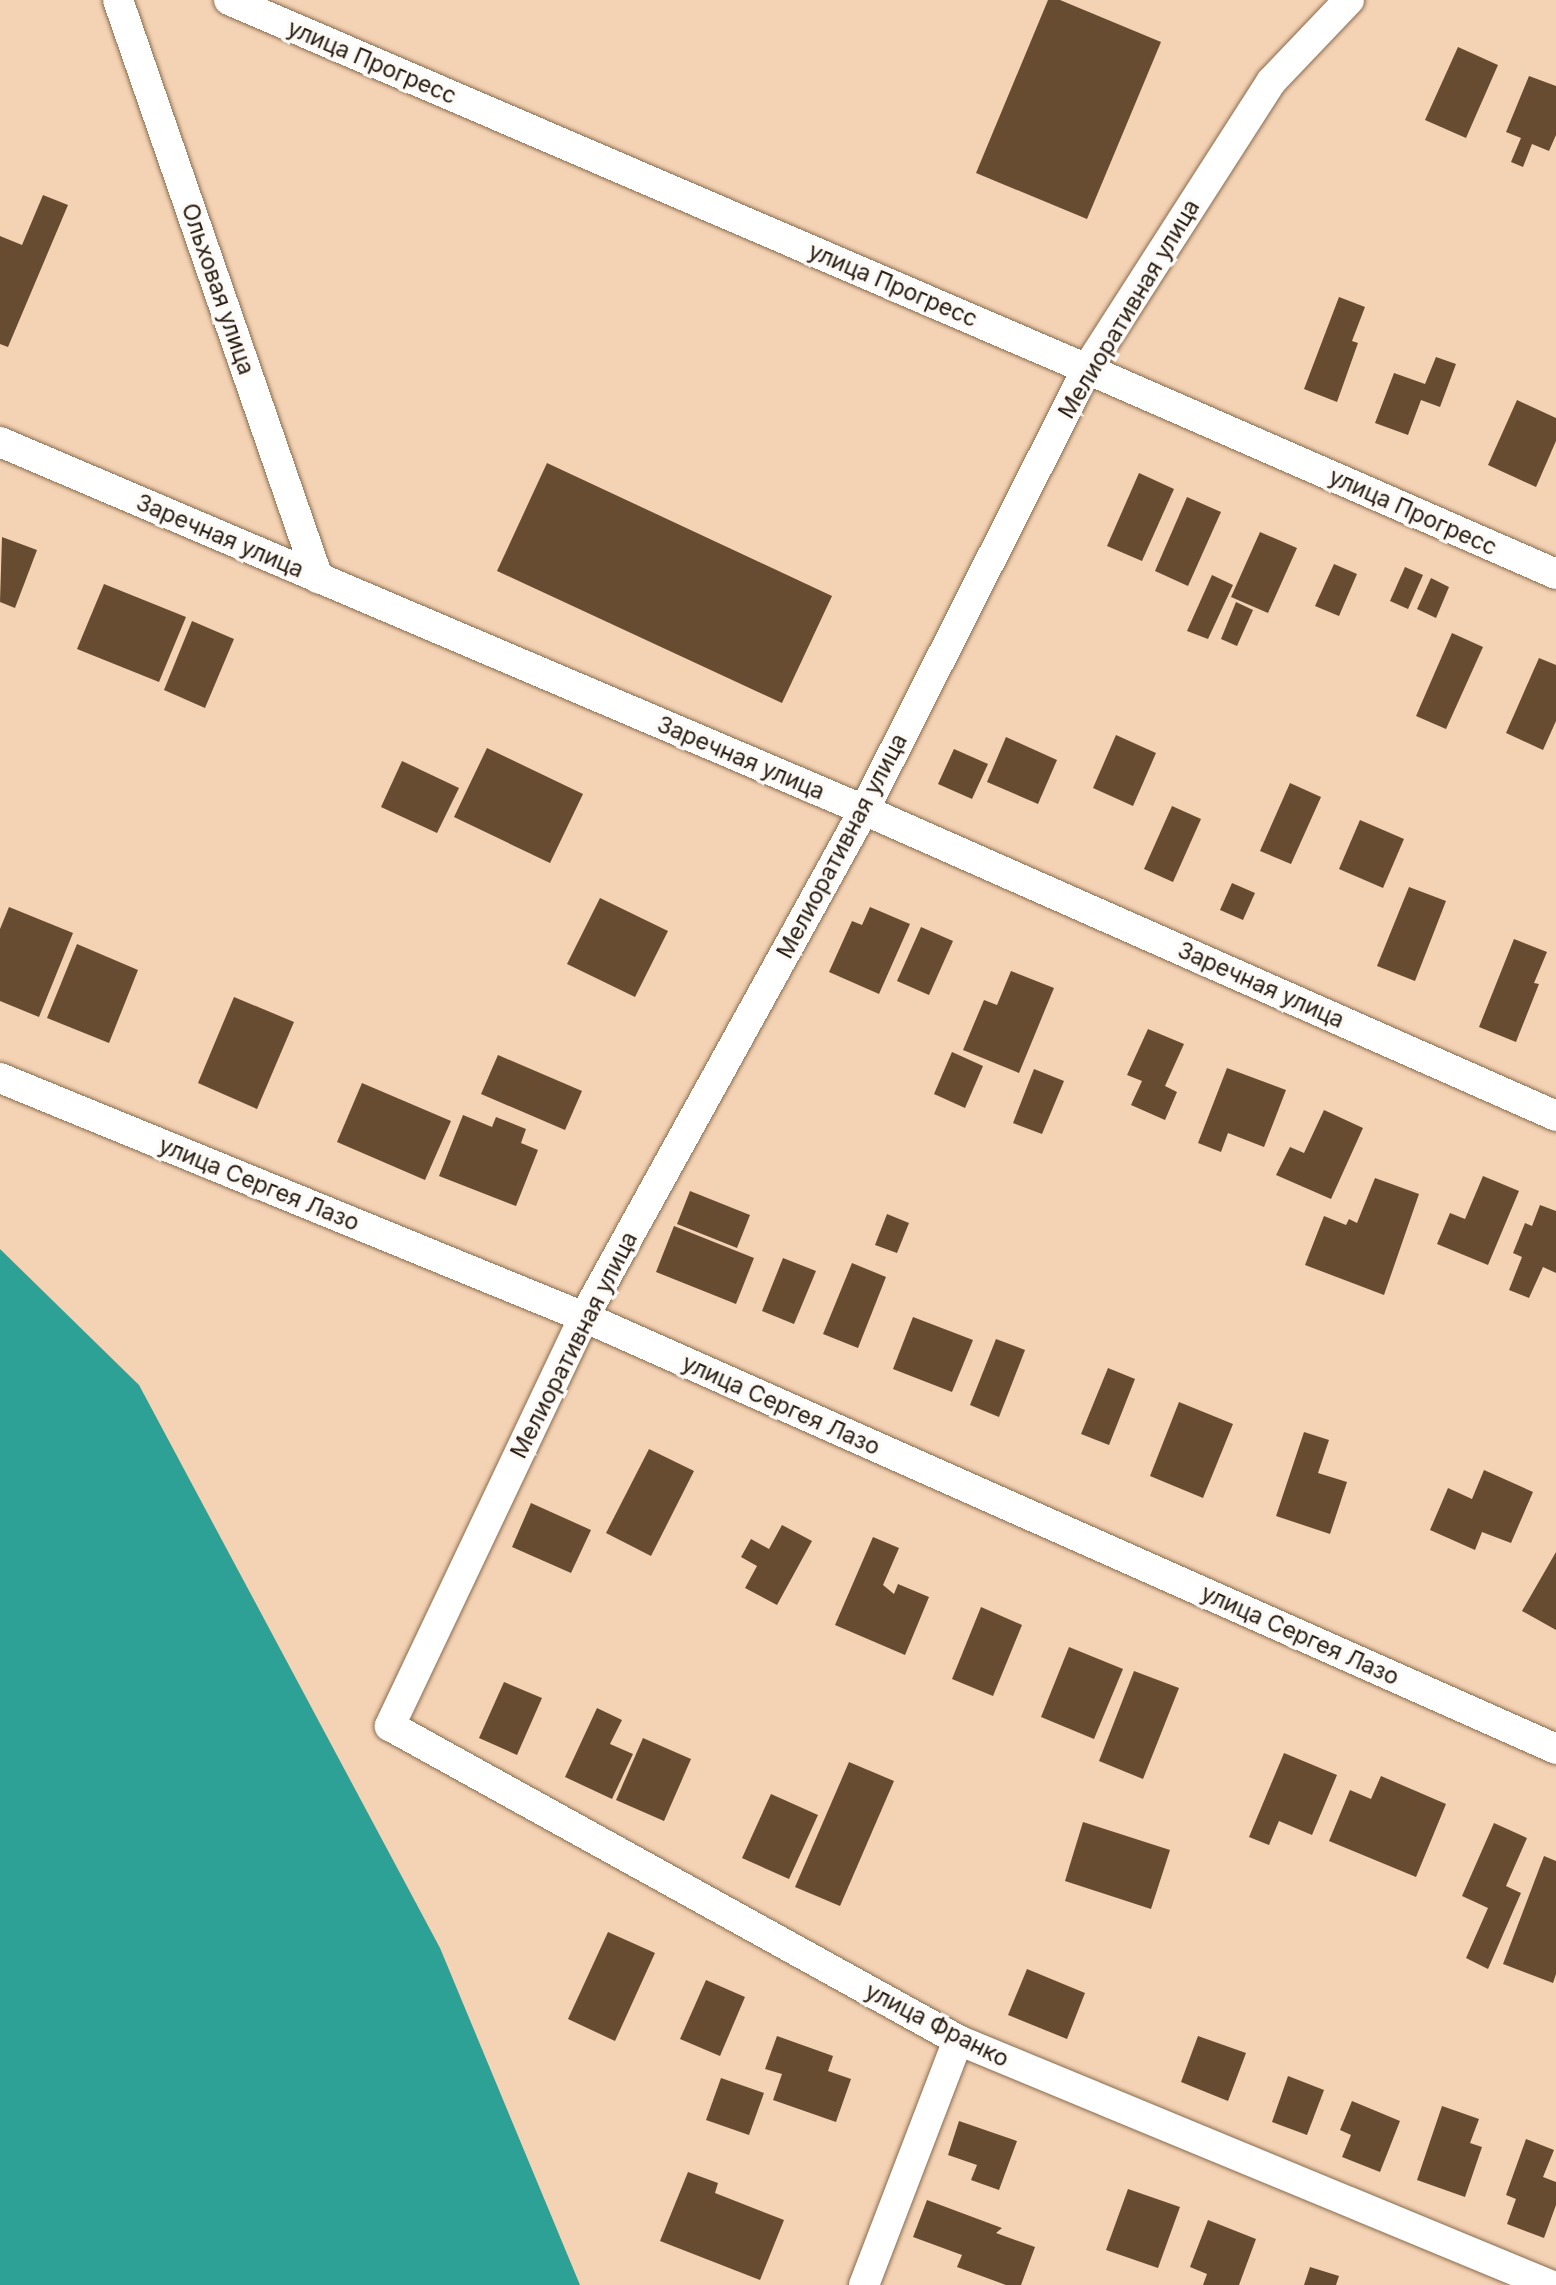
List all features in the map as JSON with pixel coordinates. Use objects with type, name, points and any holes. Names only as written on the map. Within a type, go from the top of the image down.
[{"type":"street","name":"Ольховая улица","points":[[118,0],[318,578]]},
{"type":"street","name":"улица Прогресс","points":[[229,0],[1556,574]]},
{"type":"street","name":"Мелиоративная улица","points":[[390,1726],[584,1318],[864,810],[1087,369],[1271,82],[1349,0]]},
{"type":"street","name":"Заречная улица","points":[[0,442],[864,810],[1556,1116]]},
{"type":"street","name":"улица Сергея Лазо","points":[[0,1078],[584,1318],[1556,1749]]},
{"type":"street","name":"улица Франко","points":[[390,1726],[958,2040],[1550,2285]]},
{"type":"street","points":[[864,2285],[958,2040]]},
{"type":"water","points":[[0,1249],[139,1385],[440,1948],[580,2285],[0,2285]]},
{"type":"building","points":[[1048,0],[1060,0],[1161,42],[1087,219],[976,173]]},
{"type":"building","points":[[1458,47],[1498,65],[1466,138],[1425,120]]},
{"type":"building","points":[[1529,76],[1556,86],[1556,135],[1549,151],[1532,144],[1523,167],[1511,162],[1521,138],[1506,132]]},
{"type":"building","points":[[43,195],[68,205],[8,347],[0,344],[0,236],[22,245]]},
{"type":"building","points":[[1339,297],[1365,307],[1352,341],[1358,343],[1337,402],[1304,389]]},
{"type":"building","points":[[1436,357],[1456,364],[1440,407],[1421,400],[1408,435],[1375,423],[1394,373],[1425,384]]},
{"type":"building","points":[[1517,400],[1556,418],[1556,441],[1536,487],[1488,465]]},
{"type":"building","points":[[547,463],[832,596],[782,703],[497,571]]},
{"type":"building","points":[[1139,473],[1174,489],[1142,561],[1107,546]]},
{"type":"building","points":[[1187,497],[1221,512],[1188,586],[1155,571]]},
{"type":"building","points":[[1260,532],[1297,548],[1268,613],[1231,597]]},
{"type":"building","points":[[2,537],[37,550],[15,608],[0,602]]},
{"type":"building","points":[[1334,564],[1357,574],[1339,616],[1315,606]]},
{"type":"building","points":[[1405,567],[1423,575],[1408,609],[1390,601]]},
{"type":"building","points":[[1212,575],[1233,585],[1208,639],[1187,631]]},
{"type":"building","points":[[1431,578],[1449,587],[1436,618],[1417,609]]},
{"type":"building","points":[[104,584],[186,617],[159,682],[77,649]]},
{"type":"building","points":[[1236,602],[1253,610],[1237,646],[1221,639]]},
{"type":"building","points":[[192,621],[234,639],[205,708],[164,690]]},
{"type":"building","points":[[1452,633],[1483,647],[1446,729],[1416,716]]},
{"type":"building","points":[[1539,658],[1556,665],[1556,721],[1543,750],[1506,733]]},
{"type":"building","points":[[1116,735],[1156,753],[1133,806],[1093,788]]},
{"type":"building","points":[[1006,737],[1057,760],[1038,804],[987,782]]},
{"type":"building","points":[[487,748],[583,794],[550,863],[454,817]]},
{"type":"building","points":[[954,749],[988,764],[972,799],[938,784]]},
{"type":"building","points":[[402,761],[459,788],[437,833],[381,807]]},
{"type":"building","points":[[1290,783],[1321,797],[1291,864],[1260,851]]},
{"type":"building","points":[[1172,806],[1201,819],[1173,882],[1144,869]]},
{"type":"building","points":[[1360,820],[1404,839],[1383,888],[1339,869]]},
{"type":"building","points":[[1232,883],[1255,893],[1243,920],[1220,910]]},
{"type":"building","points":[[1409,887],[1446,901],[1415,981],[1377,966]]},
{"type":"building","points":[[600,898],[668,931],[635,997],[567,964]]},
{"type":"building","points":[[9,907],[73,933],[39,1017],[0,1001],[0,929]]},
{"type":"building","points":[[870,907],[910,924],[879,994],[829,972],[852,921],[862,925]]},
{"type":"building","points":[[921,927],[953,941],[929,995],[897,981]]},
{"type":"building","points":[[1514,939],[1547,952],[1534,983],[1539,984],[1516,1042],[1479,1027]]},
{"type":"building","points":[[77,944],[138,970],[109,1043],[47,1018]]},
{"type":"building","points":[[1011,971],[1054,988],[1019,1073],[963,1050],[984,1000],[997,1005]]},
{"type":"building","points":[[234,997],[294,1022],[257,1109],[198,1083]]},
{"type":"building","points":[[1148,1029],[1184,1044],[1165,1086],[1177,1092],[1165,1120],[1131,1105],[1142,1081],[1127,1075]]},
{"type":"building","points":[[952,1052],[983,1066],[965,1108],[934,1094]]},
{"type":"building","points":[[498,1055],[582,1091],[565,1130],[481,1094]]},
{"type":"building","points":[[1227,1068],[1286,1090],[1264,1147],[1228,1133],[1221,1152],[1198,1143]]},
{"type":"building","points":[[1034,1069],[1064,1081],[1042,1134],[1013,1123]]},
{"type":"building","points":[[362,1083],[451,1121],[425,1180],[337,1142]]},
{"type":"building","points":[[1324,1110],[1363,1128],[1331,1199],[1276,1175],[1290,1147],[1304,1153]]},
{"type":"building","points":[[463,1115],[492,1127],[496,1117],[526,1129],[521,1143],[538,1150],[516,1206],[439,1176]]},
{"type":"building","points":[[1483,1176],[1519,1191],[1488,1265],[1437,1244],[1450,1213],[1465,1219]]},
{"type":"building","points":[[1375,1178],[1419,1194],[1384,1295],[1305,1265],[1324,1216],[1346,1225],[1349,1219],[1357,1223]]},
{"type":"building","points":[[690,1191],[750,1215],[737,1248],[677,1224]]},
{"type":"building","points":[[1540,1205],[1556,1211],[1556,1273],[1543,1267],[1529,1298],[1509,1290],[1522,1257],[1513,1253],[1525,1223],[1532,1226]]},
{"type":"building","points":[[887,1214],[909,1223],[897,1253],[875,1245]]},
{"type":"building","points":[[674,1226],[754,1258],[736,1304],[656,1272]]},
{"type":"building","points":[[783,1258],[816,1271],[794,1324],[762,1311]]},
{"type":"building","points":[[852,1263],[886,1277],[858,1348],[823,1334]]},
{"type":"building","points":[[913,1317],[973,1340],[952,1392],[893,1369]]},
{"type":"building","points":[[996,1339],[1025,1350],[999,1417],[970,1405]]},
{"type":"building","points":[[1108,1368],[1135,1379],[1109,1445],[1081,1434]]},
{"type":"building","points":[[1179,1402],[1233,1424],[1203,1498],[1150,1476]]},
{"type":"building","points":[[1304,1432],[1329,1440],[1318,1473],[1347,1482],[1330,1534],[1276,1516]]},
{"type":"building","points":[[649,1449],[694,1471],[651,1556],[606,1533]]},
{"type":"building","points":[[1484,1470],[1533,1492],[1511,1543],[1482,1532],[1475,1550],[1430,1530],[1448,1488],[1472,1499]]},
{"type":"building","points":[[531,1503],[591,1530],[571,1573],[512,1547]]},
{"type":"building","points":[[782,1525],[812,1541],[777,1605],[745,1588],[757,1566],[741,1557],[751,1539],[769,1549]]},
{"type":"building","points":[[873,1537],[899,1548],[883,1585],[894,1594],[898,1584],[929,1597],[905,1655],[835,1625]]},
{"type":"building","points":[[1556,1552],[1556,1630],[1522,1611]]},
{"type":"building","points":[[981,1607],[1022,1625],[993,1696],[952,1679]]},
{"type":"building","points":[[1069,1647],[1123,1669],[1094,1739],[1041,1717]]},
{"type":"building","points":[[1134,1671],[1179,1688],[1143,1779],[1099,1761]]},
{"type":"building","points":[[504,1682],[542,1698],[517,1755],[479,1738]]},
{"type":"building","points":[[597,1708],[622,1720],[610,1744],[633,1754],[612,1799],[565,1777]]},
{"type":"building","points":[[643,1738],[691,1759],[664,1821],[616,1800]]},
{"type":"building","points":[[1284,1753],[1337,1775],[1312,1835],[1279,1821],[1269,1845],[1249,1837]]},
{"type":"building","points":[[849,1762],[894,1781],[840,1906],[795,1887]]},
{"type":"building","points":[[1381,1776],[1446,1804],[1416,1877],[1329,1841],[1350,1790],[1371,1799]]},
{"type":"building","points":[[771,1794],[818,1815],[789,1879],[742,1858]]},
{"type":"building","points":[[1083,1822],[1170,1850],[1151,1909],[1065,1881]]},
{"type":"building","points":[[1494,1823],[1527,1838],[1506,1886],[1521,1893],[1488,1969],[1466,1958],[1488,1908],[1462,1896]]},
{"type":"building","points":[[1544,1856],[1556,1861],[1556,1974],[1553,1983],[1503,1964]]},
{"type":"building","points":[[608,1932],[655,1953],[615,2041],[568,2019]]},
{"type":"building","points":[[1027,1969],[1085,1993],[1067,2039],[1008,2015]]},
{"type":"building","points":[[706,1980],[745,1997],[720,2056],[680,2039]]},
{"type":"building","points":[[777,2036],[833,2056],[828,2071],[851,2079],[836,2122],[773,2100],[782,2074],[765,2069]]},
{"type":"building","points":[[1198,2036],[1246,2053],[1228,2101],[1181,2082]]},
{"type":"building","points":[[1288,2076],[1324,2090],[1307,2135],[1272,2122]]},
{"type":"building","points":[[721,2078],[764,2093],[749,2135],[706,2120]]},
{"type":"building","points":[[1352,2101],[1400,2121],[1380,2172],[1342,2157],[1351,2135],[1340,2130]]},
{"type":"building","points":[[1442,2106],[1479,2119],[1470,2143],[1482,2147],[1465,2197],[1417,2180]]},
{"type":"building","points":[[959,2121],[1017,2141],[999,2190],[971,2180],[977,2165],[948,2155]]},
{"type":"building","points":[[1526,2139],[1554,2150],[1543,2177],[1556,2182],[1556,2205],[1544,2238],[1507,2224],[1516,2199],[1506,2195]]},
{"type":"building","points":[[688,2172],[718,2183],[715,2193],[784,2220],[760,2280],[660,2241]]},
{"type":"building","points":[[1128,2189],[1180,2207],[1158,2268],[1106,2250]]},
{"type":"building","points":[[927,2200],[1002,2228],[996,2233],[1035,2247],[1021,2285],[1006,2285],[957,2267],[962,2255],[913,2237]]},
{"type":"building","points":[[1208,2220],[1256,2239],[1239,2285],[1203,2285],[1207,2274],[1190,2267]]},
{"type":"building","points":[[1310,2267],[1339,2276],[1336,2285],[1304,2285]]}]
